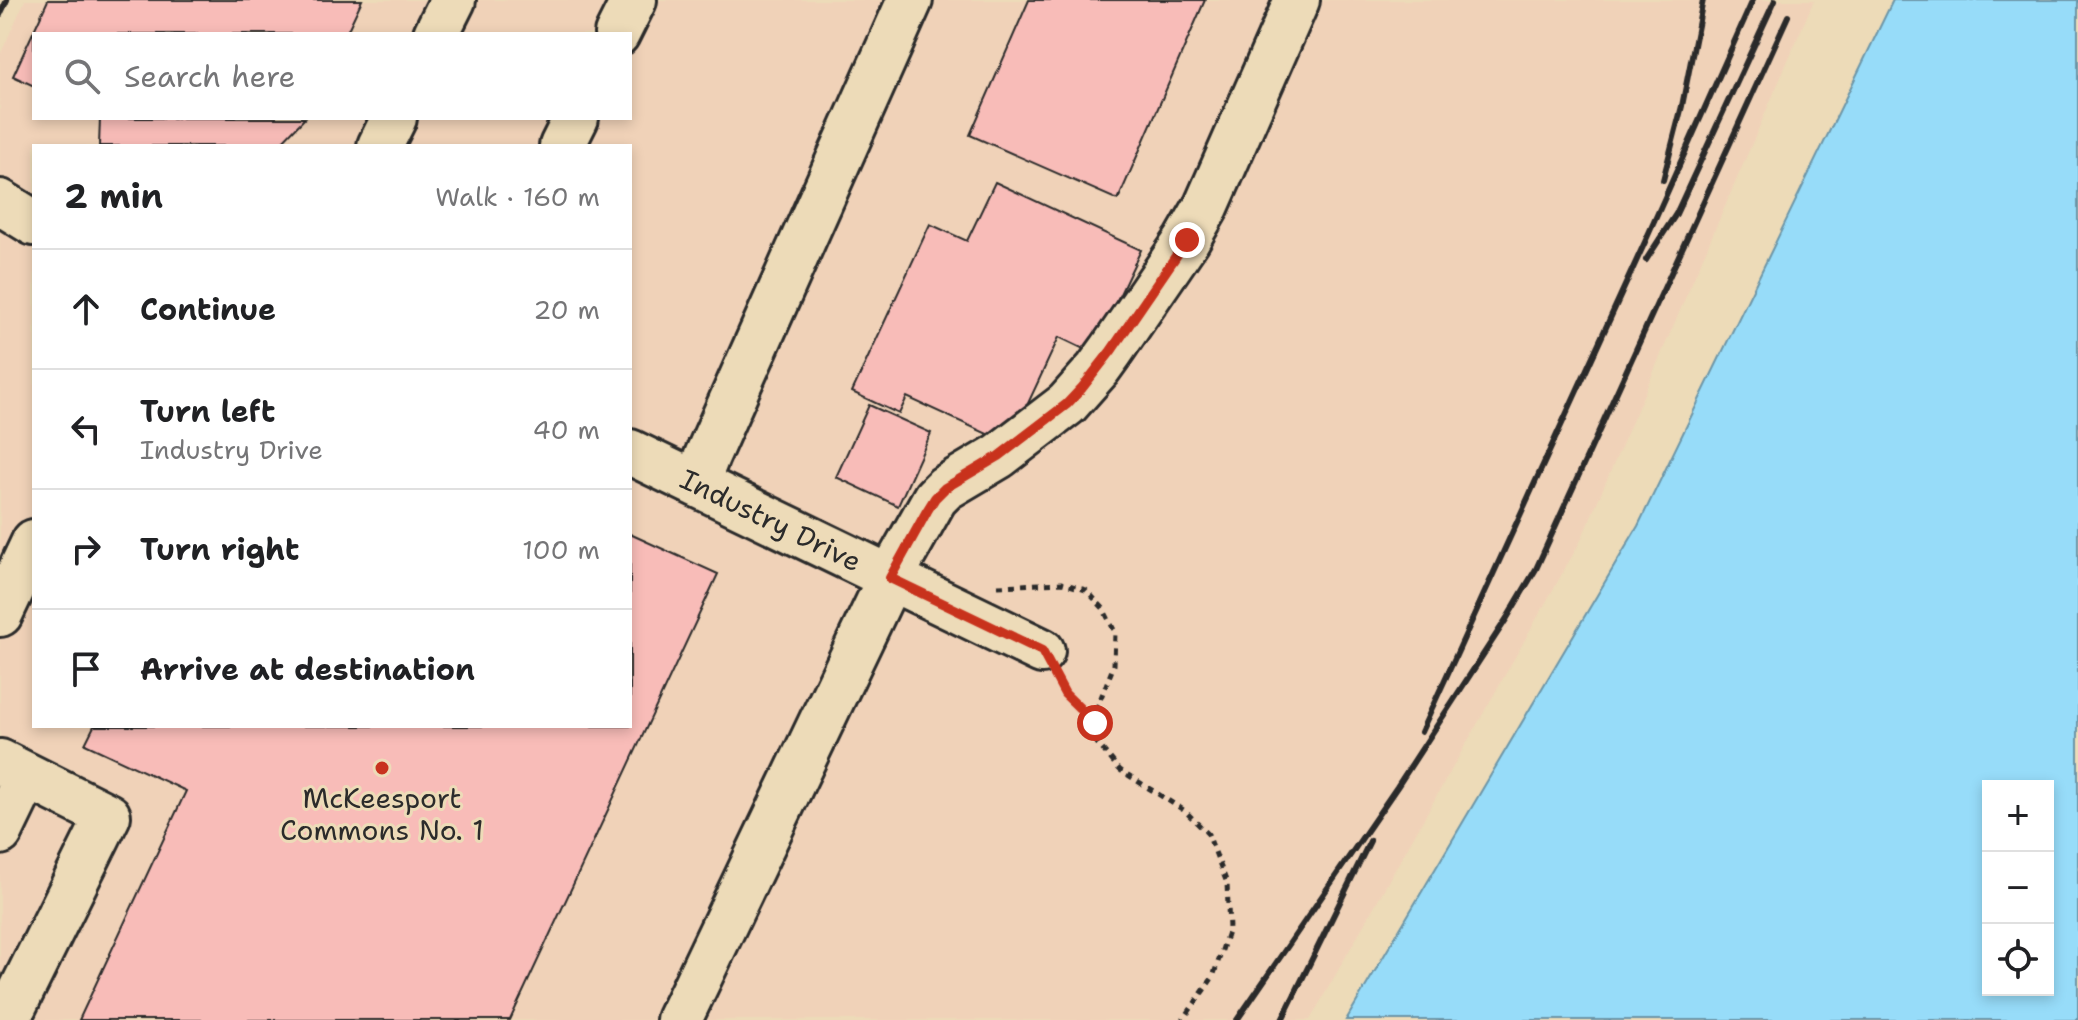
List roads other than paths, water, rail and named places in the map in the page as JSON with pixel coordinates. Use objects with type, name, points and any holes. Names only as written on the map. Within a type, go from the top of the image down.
[{"type":"street","points":[[437,32],[453,0]]},
{"type":"street","points":[[618,32],[634,0]]},
{"type":"street","points":[[696,484],[910,0]]},
{"type":"street","points":[[679,1020],[890,578],[935,498],[945,488],[999,456],[1067,404],[1098,369],[1187,240],[1206,207],[1297,0]]},
{"type":"street","points":[[381,144],[393,120]]},
{"type":"street","points":[[563,144],[575,120]]},
{"type":"street","points":[[0,202],[32,222]]},
{"type":"street","name":"Industry Drive","points":[[632,453],[1042,651]]},
{"type":"street","points":[[0,614],[32,546]]},
{"type":"street","points":[[0,832],[13,769],[108,816],[7,1020]]},
{"type":"water","points":[[1893,0],[2078,0],[2078,1020],[1346,1020],[1638,526]]},
{"type":"railway","points":[[0,15],[7,0]]},
{"type":"railway","points":[[1663,180],[1682,106],[1703,0]]},
{"type":"railway","points":[[1421,732],[1753,0]]},
{"type":"railway","points":[[1646,260],[1676,214],[1775,0]]},
{"type":"railway","points":[[1237,1020],[1397,787],[1536,569],[1788,16]]},
{"type":"railway","points":[[1282,1020],[1370,841]]},
{"type":"place","name":"McKeesport Commons No. 1","points":[[382,768]]}]
